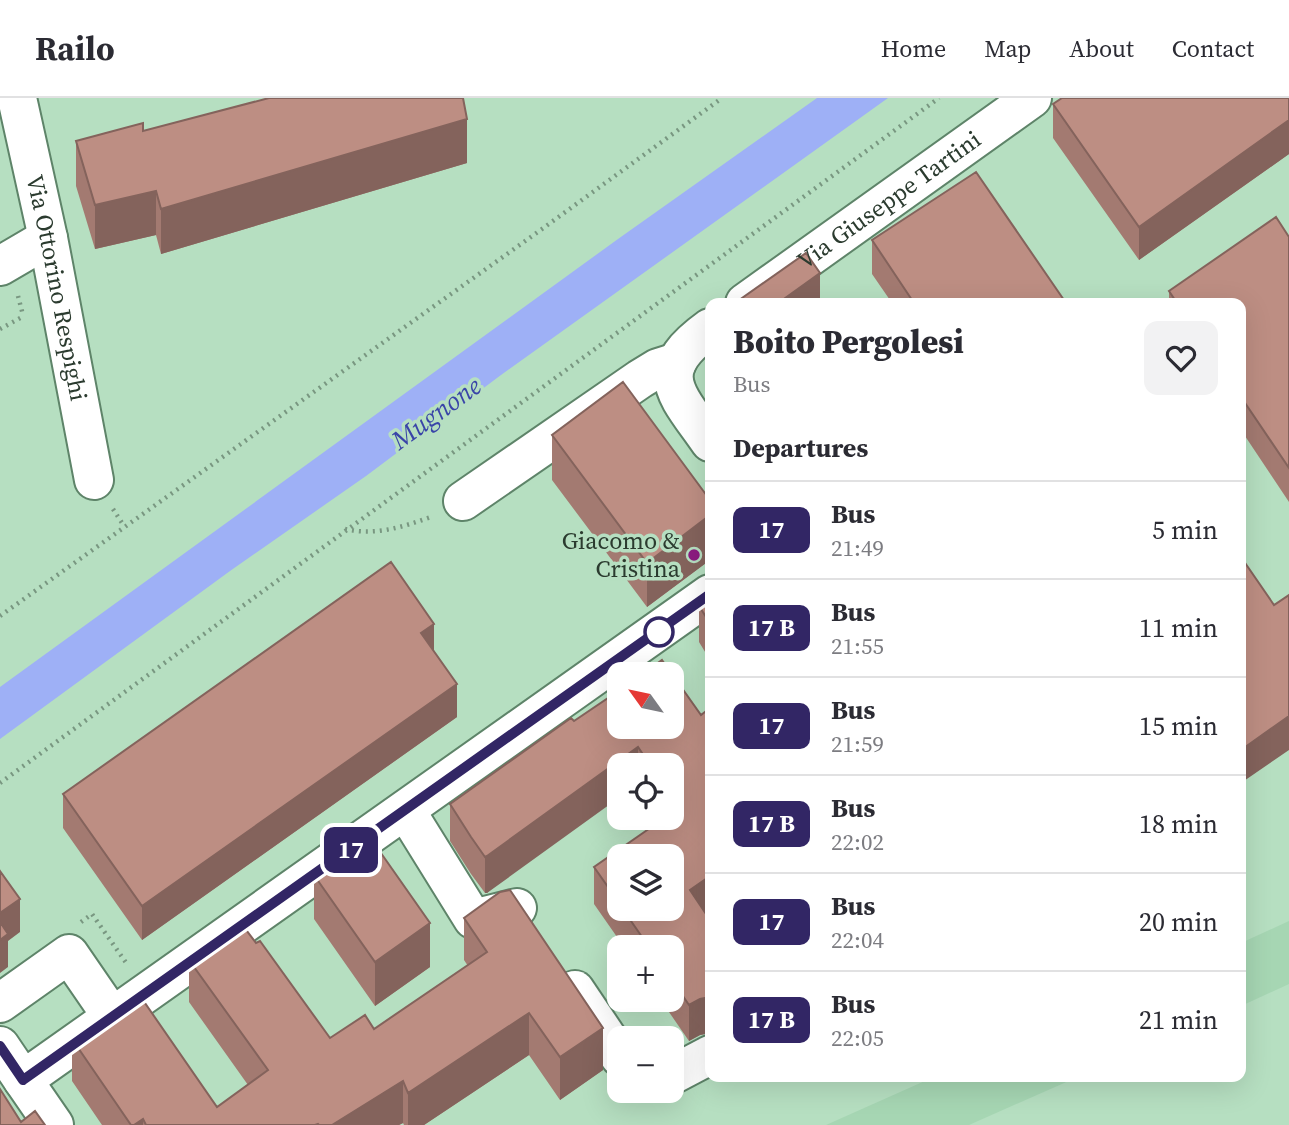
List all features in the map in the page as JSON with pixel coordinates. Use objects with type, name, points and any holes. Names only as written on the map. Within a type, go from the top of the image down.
[{"type":"street","name":"Via Ottorino Respighi","points":[[17,98],[48,238],[94,480]]},
{"type":"street","name":"Via Giuseppe Tartini","points":[[752,298],[1032,98]]},
{"type":"street","points":[[0,266],[48,238]]},
{"type":"street","points":[[705,332],[696,338],[677,362],[673,383],[676,393],[705,435]]},
{"type":"street","points":[[463,501],[640,379],[658,368],[677,362]]},
{"type":"street","points":[[23,1080],[705,598]]},
{"type":"street","points":[[406,811],[473,919],[519,907],[534,930]]},
{"type":"street","points":[[0,1003],[69,954],[113,1018]]},
{"type":"street","points":[[558,965],[607,1038]]},
{"type":"street","points":[[0,1046],[54,1125]]},
{"type":"street","points":[[684,1069],[705,1058]]},
{"type":"path","points":[[0,616],[722,98]]},
{"type":"path","points":[[0,783],[939,98]]},
{"type":"path","points":[[0,329],[24,316]]},
{"type":"path","points":[[345,529],[364,533],[396,530],[463,501]]},
{"type":"shaded area","points":[[1289,921],[1289,984],[1246,1004],[1246,941]]},
{"type":"shaded area","points":[[923,1082],[1066,1082],[969,1125],[826,1125]]},
{"type":"water","name":"Mugnone","points":[[817,98],[888,98],[0,739],[0,687]]},
{"type":"building","points":[[269,98],[463,98],[467,119],[161,209],[156,191],[95,205],[76,141],[143,123],[143,131]]},
{"type":"building","points":[[1062,98],[1289,98],[1289,120],[1139,227],[1053,104]]},
{"type":"building","points":[[976,172],[1063,298],[911,298],[872,240]]},
{"type":"building","points":[[1276,217],[1289,237],[1289,468],[1246,404],[1246,298],[1174,298],[1169,291]]},
{"type":"building","points":[[806,253],[820,273],[785,298],[742,298]]},
{"type":"building","points":[[623,382],[705,493],[705,519],[647,563],[552,435]]},
{"type":"building","points":[[391,562],[434,624],[421,633],[457,684],[142,906],[63,794]]},
{"type":"building","points":[[1246,564],[1274,605],[1289,595],[1289,716],[1246,746]]},
{"type":"building","points":[[705,602],[705,615],[699,606]]},
{"type":"building","points":[[684,691],[701,715],[705,712],[705,880],[690,890],[705,912],[705,998],[689,1005],[684,998],[684,935],[641,935],[631,921],[684,921],[684,844],[627,844],[647,830],[684,830],[684,753],[642,753],[638,747],[630,753],[607,753],[607,769],[485,857],[450,804],[571,718],[574,721],[607,699],[607,739],[684,739]]},
{"type":"building","points":[[369,836],[430,923],[375,962],[314,875]]},
{"type":"building","points":[[607,858],[607,886],[594,867]]},
{"type":"building","points":[[0,871],[20,899],[0,913]]},
{"type":"building","points":[[510,890],[603,1028],[560,1057],[529,1013],[408,1093],[403,1081],[332,1125],[146,1125],[143,1119],[131,1125],[72,1039],[138,993],[217,1107],[268,1070],[189,960],[240,922],[256,943],[260,941],[330,1038],[365,1015],[374,1029],[487,952],[464,918],[500,892]]},
{"type":"building","points":[[0,922],[8,934],[0,940]]},
{"type":"building","points":[[0,1089],[21,1122],[35,1111],[45,1125],[0,1125]]},
{"type":"bus line","name":"17","points":[[0,1046],[23,1080],[705,598]]},
{"type":"place","name":"Giacomo & Cristina","points":[[694,555]]}]
